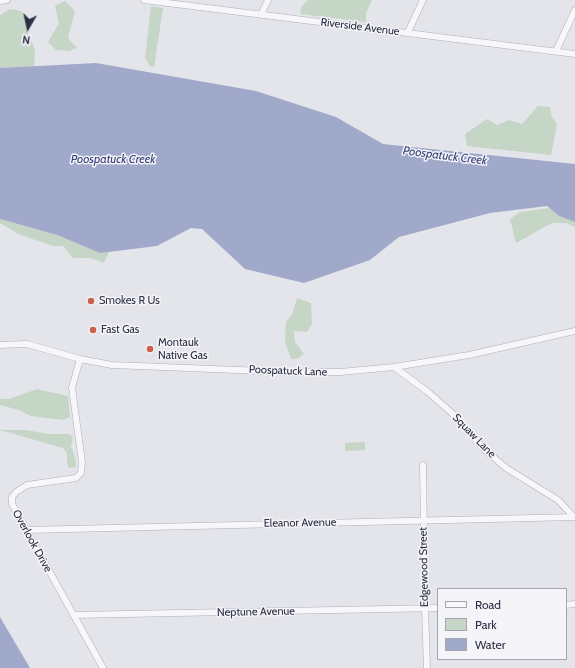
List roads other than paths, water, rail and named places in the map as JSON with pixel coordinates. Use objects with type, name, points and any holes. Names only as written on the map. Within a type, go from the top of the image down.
[{"type":"street","points":[[0,1],[7,0]]},
{"type":"street","name":"Riverside Avenue","points":[[144,0],[575,54]]},
{"type":"street","points":[[261,15],[268,0]]},
{"type":"street","points":[[408,32],[423,0]]},
{"type":"street","points":[[556,51],[575,10]]},
{"type":"street","name":"Poospatuck Lane","points":[[0,345],[27,344],[80,359],[112,365],[289,372],[340,372],[394,367],[469,355],[575,331]]},
{"type":"street","name":"Overlook Drive","points":[[80,359],[72,388],[82,462],[81,473],[76,478],[27,485],[16,492],[12,497],[12,504],[103,668]]},
{"type":"street","name":"Squaw Lane","points":[[394,367],[428,392],[453,414],[485,450],[506,468],[558,500],[574,517]]},
{"type":"street","name":"Edgewood Street","points":[[423,465],[427,668]]},
{"type":"street","name":"Eleanor Avenue","points":[[26,530],[574,517]]},
{"type":"street","name":"Neptune Avenue","points":[[73,616],[437,608]]},
{"type":"water","name":"Poospatuck Creek","points":[[96,63],[256,91],[336,117],[383,144],[575,164],[575,222],[559,216],[547,206],[490,213],[399,237],[370,260],[304,283],[245,269],[202,229],[191,228],[157,246],[100,253],[57,235],[0,219],[0,68]]},
{"type":"water","points":[[0,617],[30,668],[0,668]]},
{"type":"place","name":"Smokes R Us","points":[[91,301]]},
{"type":"place","name":"Fast Gas","points":[[93,330]]},
{"type":"place","name":"Montauk Native Gas","points":[[150,349]]}]
